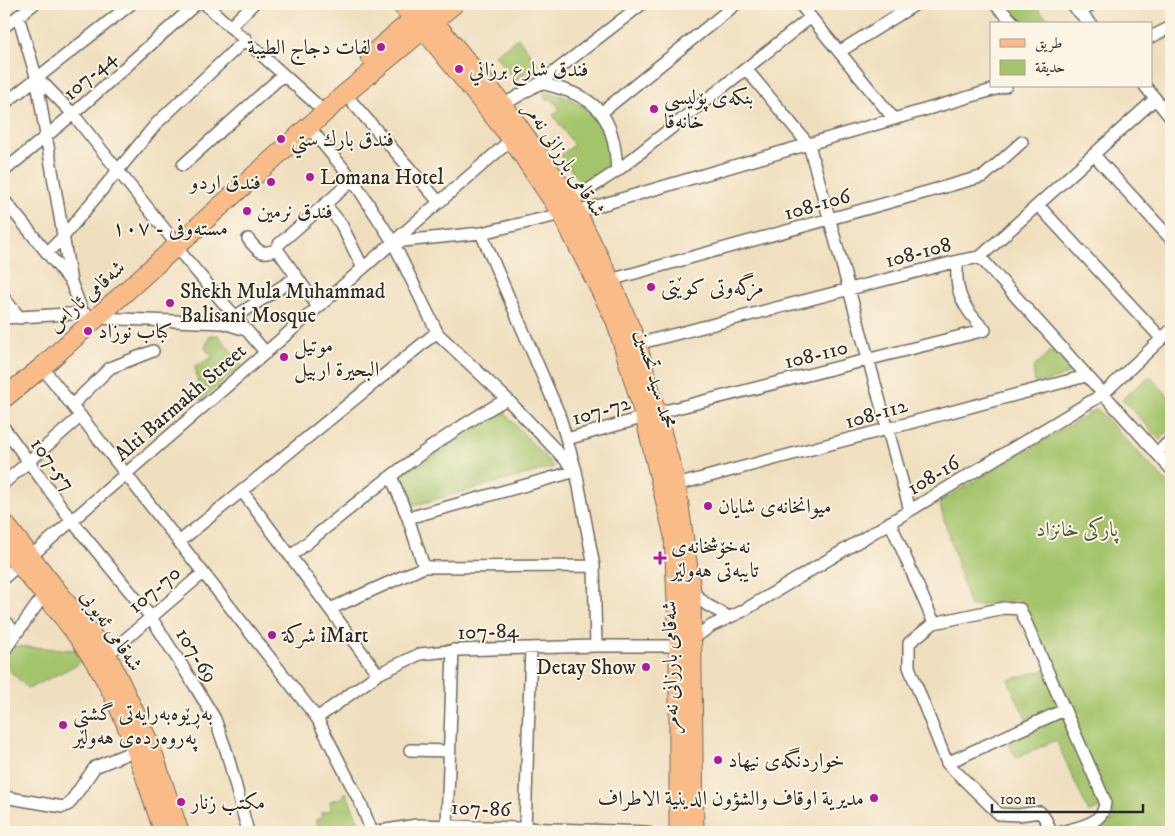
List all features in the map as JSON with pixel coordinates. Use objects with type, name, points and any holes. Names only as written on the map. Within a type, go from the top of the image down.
[{"type":"main road","name":"محمد سید تحسین","points":[[400,4],[424,14],[512,139],[570,209],[616,321],[651,415],[674,536],[686,642],[679,832]]},
{"type":"main road","points":[[424,14],[454,4]]},
{"type":"main road","name":"شەقامی ئاراس","points":[[172,241],[345,94],[424,14]]},
{"type":"main road","name":"شەقامی ئاراس","points":[[4,385],[90,316],[316,104],[424,14]]},
{"type":"main road","name":"شەقامی بارزانی نەمر","points":[[424,14],[504,105],[570,209],[610,280],[638,344],[651,415],[676,485],[691,590],[686,642],[694,832]]},
{"type":"main road","name":"شەقامی ئاراس","points":[[4,398],[42,366],[90,316]]},
{"type":"main road","name":"شەقامی ئەیوبی","points":[[4,523],[44,595],[94,660],[136,750],[164,832]]},
{"type":"main road","name":"شەقامی ئەیوبی","points":[[4,546],[25,560],[107,654],[150,745],[178,832]]},
{"type":"street","points":[[4,28],[34,4]]},
{"type":"street","points":[[4,104],[36,76],[131,4]]},
{"type":"street","name":"107-44","points":[[4,171],[73,114],[196,4]]},
{"type":"street","points":[[205,4],[316,104]]},
{"type":"street","points":[[230,27],[253,4]]},
{"type":"street","points":[[504,105],[540,83],[642,4]]},
{"type":"street","points":[[602,112],[736,4]]},
{"type":"street","points":[[800,4],[894,120]]},
{"type":"street","points":[[839,52],[916,4]]},
{"type":"street","points":[[995,4],[1013,22]]},
{"type":"street","points":[[1071,4],[1089,22]]},
{"type":"street","points":[[1080,13],[1092,4]]},
{"type":"street","points":[[18,16],[36,76],[71,282]]},
{"type":"street","points":[[570,209],[811,17]]},
{"type":"street","points":[[1152,36],[1171,27]]},
{"type":"street","points":[[47,253],[63,237],[157,123],[246,39]]},
{"type":"street","points":[[746,70],[809,145],[910,510]]},
{"type":"street","points":[[183,165],[283,75]]},
{"type":"street","points":[[36,76],[73,114],[172,241],[266,353]]},
{"type":"street","points":[[540,83],[566,89],[585,97],[602,112],[611,131],[617,171]]},
{"type":"street","points":[[393,242],[481,233],[809,145],[999,88]]},
{"type":"street","points":[[1147,88],[1171,118]]},
{"type":"street","points":[[345,94],[439,202]]},
{"type":"street","name":"108-108","points":[[638,344],[958,261],[980,258],[1155,99]]},
{"type":"street","points":[[308,126],[353,180],[393,242],[436,332],[507,398],[576,471]]},
{"type":"street","name":"Alti Barmakh Street","points":[[4,578],[512,139]]},
{"type":"street","name":"108-106","points":[[610,280],[984,176],[1022,142]]},
{"type":"street","points":[[1094,155],[1171,239]]},
{"type":"street","points":[[248,240],[258,252],[263,254],[277,249],[279,244],[353,180]]},
{"type":"street","points":[[4,200],[71,282],[90,316]]},
{"type":"street","points":[[325,204],[341,224],[363,268]]},
{"type":"street","points":[[1038,205],[1162,339]]},
{"type":"street","points":[[481,233],[559,414],[576,471],[594,566],[596,646]]},
{"type":"street","points":[[277,249],[318,307]]},
{"type":"street","points":[[980,258],[1171,469]]},
{"type":"street","name":"108-110","points":[[651,415],[985,330],[964,307],[956,275],[958,261]]},
{"type":"street","points":[[236,316],[297,277]]},
{"type":"street","points":[[4,298],[20,318]]},
{"type":"street","points":[[4,318],[90,316],[224,323],[246,330]]},
{"type":"street","name":"108-16","points":[[686,642],[783,587],[1102,394],[1171,330]]},
{"type":"street","points":[[179,542],[436,332]]},
{"type":"street","points":[[72,405],[110,368],[154,351]]},
{"type":"street","points":[[42,366],[317,718],[353,787],[373,832]]},
{"type":"street","name":"108-112","points":[[676,485],[1086,376]]},
{"type":"street","points":[[291,556],[390,476],[459,426],[507,398]]},
{"type":"street","name":"107-72","points":[[567,439],[651,415]]},
{"type":"street","points":[[4,483],[81,416]]},
{"type":"street","name":"107-57","points":[[4,428],[72,521]]},
{"type":"street","points":[[1157,453],[1171,440]]},
{"type":"street","points":[[408,518],[576,471]]},
{"type":"street","points":[[390,476],[408,518],[424,567]]},
{"type":"street","points":[[242,491],[378,674]]},
{"type":"street","name":"107-69","points":[[72,521],[150,616],[215,719],[227,753],[248,832]]},
{"type":"street","points":[[890,522],[934,623]]},
{"type":"street","points":[[330,610],[424,567],[594,566]]},
{"type":"street","name":"107-70","points":[[107,654],[150,616],[204,573]]},
{"type":"street","points":[[691,590],[707,605],[729,617]]},
{"type":"street","points":[[5,648],[44,595]]},
{"type":"street","points":[[1051,832],[1040,812],[1018,815],[999,814],[946,763],[909,666],[909,643],[934,623],[1004,608],[1020,609],[1105,801],[1105,811],[1100,819],[1062,832]]},
{"type":"street","points":[[4,619],[16,634]]},
{"type":"street","name":"107-84","points":[[317,718],[378,674],[420,654],[452,650],[686,642]]},
{"type":"street","points":[[525,828],[531,648]]},
{"type":"street","points":[[447,826],[452,650]]},
{"type":"street","points":[[946,763],[1064,710]]},
{"type":"street","points":[[4,797],[63,808],[69,804],[94,767],[136,750]]},
{"type":"street","points":[[410,750],[450,751]]},
{"type":"street","name":"107-86","points":[[373,832],[417,825],[647,832]]},
{"type":"green space","points":[[1001,4],[1032,4],[1052,22],[1019,22]]},
{"type":"green space","points":[[518,38],[538,64],[515,81],[495,55]]},
{"type":"green space","points":[[543,93],[558,95],[583,107],[601,127],[609,154],[610,169],[588,187],[582,186],[561,155],[574,145],[553,115],[560,109],[551,98],[547,101]]},
{"type":"green space","points":[[210,335],[218,335],[242,365],[201,401],[195,366],[213,357],[205,348]]},
{"type":"green space","points":[[1052,350],[1072,372],[1050,381],[1035,383],[1033,368]]},
{"type":"green space","points":[[1150,376],[1171,399],[1171,428],[1160,440],[1122,399]]},
{"type":"green space","points":[[501,409],[554,467],[415,505],[399,477],[471,432]]},
{"type":"green space","name":"پارکی خانزاد","points":[[1097,409],[1171,487],[1171,832],[1087,832],[1115,819],[1108,804],[1089,813],[1056,740],[1016,758],[1007,740],[1066,713],[1024,609],[1017,599],[970,607],[939,502]]},
{"type":"green space","points":[[11,646],[75,650],[81,659],[78,664],[28,689],[4,665],[4,656]]},
{"type":"green space","points":[[1044,670],[1061,707],[1027,721],[1008,680]]},
{"type":"green space","points":[[346,792],[362,830],[360,832],[344,832],[342,829],[319,827],[316,820],[323,817],[321,813],[331,810],[330,801],[341,798]]},
{"type":"place","name":"لفات دجاج الطيبة","points":[[381,47]]},
{"type":"place","name":"فندق شارع برزاني","points":[[459,69]]},
{"type":"place","name":"بنکەی پۆلیسی خانەقا","points":[[654,109]]},
{"type":"place","name":"فندق بارك ستي","points":[[281,139]]},
{"type":"place","name":"Lomana Hotel","points":[[310,177]]},
{"type":"place","name":"فندق اردو","points":[[271,182]]},
{"type":"place","name":"فندق نرمين","points":[[247,211]]},
{"type":"place","name":"مزگەوتی کوێتی","points":[[651,287]]},
{"type":"place","name":"Shekh Mula Muhammad Balisani Mosque","points":[[170,303]]},
{"type":"place","name":"كباب نوزاد","points":[[88,331]]},
{"type":"place","name":"موتيل البحيرة اربيل","points":[[284,357]]},
{"type":"place","name":"میوانخانەی شایان","points":[[708,506]]},
{"type":"place","name":"نەخۆشخانەی تایبەتی هەولێر","points":[[660,558]]},
{"type":"place","name":"شركة iMart","points":[[272,635]]},
{"type":"place","name":"Detay Show","points":[[646,667]]},
{"type":"place","name":"بەڕێوەبەرایەتی گشتی پەروەردەی هەولێر","points":[[63,725]]},
{"type":"place","name":"خواردنگەی نیھاد","points":[[718,760]]},
{"type":"place","name":"مديرية اوقاف والشؤون الدينية الاطراف","points":[[874,798]]},
{"type":"place","name":"مكتب زنار","points":[[181,802]]},
{"type":"district","name":"مستەوفی - ١٠٧","points":[[170,227]]}]
